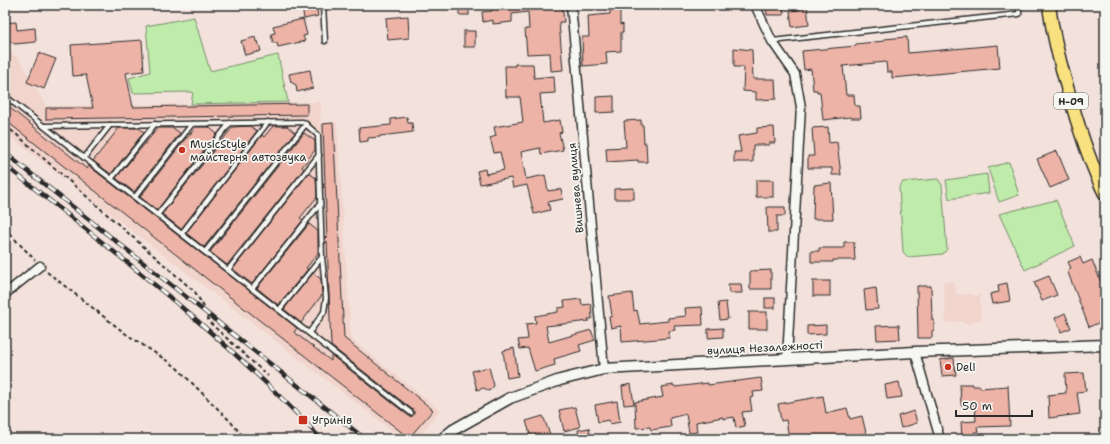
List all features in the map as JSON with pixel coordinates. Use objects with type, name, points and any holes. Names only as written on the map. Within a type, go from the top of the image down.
[{"type":"main road","name":"Н-09","points":[[1049,5],[1051,24],[1061,67],[1080,130],[1096,176],[1105,194]]},
{"type":"street","name":"Вишнева вулиця","points":[[571,5],[604,369]]},
{"type":"street","points":[[755,5],[772,41],[795,74],[801,107],[787,359]]},
{"type":"street","points":[[5,294],[40,266]]},
{"type":"street","name":"вулиця Незалежності","points":[[442,439],[453,430],[510,398],[560,380],[604,369],[915,352],[1105,345]]},
{"type":"street","points":[[915,352],[940,439]]},
{"type":"lane","points":[[324,5],[325,41]]},
{"type":"lane","points":[[772,41],[1019,14],[1019,5]]},
{"type":"lane","points":[[5,96],[412,413]]},
{"type":"lane","points":[[45,126],[268,122],[303,122],[306,124],[318,135],[322,258],[326,298],[324,312],[309,333]]},
{"type":"lane","points":[[182,233],[268,122]]},
{"type":"lane","points":[[158,214],[230,123]]},
{"type":"lane","points":[[112,178],[155,124]]},
{"type":"lane","points":[[135,197],[192,124]]},
{"type":"lane","points":[[205,252],[306,124]]},
{"type":"lane","points":[[85,157],[110,125]]},
{"type":"lane","points":[[228,270],[319,154]]},
{"type":"lane","points":[[252,289],[321,204]]},
{"type":"lane","points":[[279,310],[322,258]]},
{"type":"path","points":[[5,126],[196,292],[204,307],[209,322],[268,376]]},
{"type":"path","points":[[5,229],[40,266],[126,334],[176,366],[230,421],[245,439]]},
{"type":"shaded area","points":[[5,49],[19,58],[46,106],[321,102],[320,123],[337,122],[351,339],[440,410],[418,439],[403,439],[5,133]]},
{"type":"shaded area","points":[[943,282],[955,282],[956,295],[980,295],[981,320],[963,324],[963,321],[946,323]]},
{"type":"green space","points":[[194,17],[210,71],[278,55],[288,102],[191,104],[193,92],[133,93],[129,78],[150,72],[146,26]]},
{"type":"green space","points":[[1009,162],[1019,195],[999,202],[988,168]]},
{"type":"green space","points":[[987,174],[989,193],[949,199],[946,180]]},
{"type":"green space","points":[[938,179],[942,185],[947,249],[943,254],[908,257],[903,252],[899,187],[903,182]]},
{"type":"green space","points":[[1056,200],[1075,246],[1025,270],[999,214]]},
{"type":"building","points":[[316,5],[318,16],[304,19],[302,6]]},
{"type":"building","points":[[459,5],[469,5],[469,15],[459,15]]},
{"type":"building","points":[[491,5],[562,5],[564,22],[559,22],[563,70],[551,71],[550,53],[527,54],[525,29],[529,29],[528,12],[512,14],[512,22],[493,24],[493,20],[483,22],[482,12],[492,11]]},
{"type":"building","points":[[610,5],[620,5],[620,25],[623,24],[623,32],[621,32],[621,51],[606,52],[607,64],[583,66],[582,37],[589,37],[588,16],[610,14]]},
{"type":"building","points":[[766,5],[783,5],[784,15],[767,15]]},
{"type":"building","points":[[799,5],[807,5],[809,25],[792,27],[790,11],[799,10]]},
{"type":"building","points":[[408,16],[409,38],[388,40],[386,18]]},
{"type":"building","points":[[303,19],[307,35],[303,36],[305,41],[278,47],[277,43],[273,43],[271,34],[275,33],[273,26]]},
{"type":"building","points":[[16,22],[17,30],[35,28],[36,42],[15,44],[5,39],[5,23]]},
{"type":"building","points":[[464,31],[475,31],[475,47],[464,47]]},
{"type":"building","points":[[255,37],[261,51],[245,55],[241,41]]},
{"type":"building","points":[[907,37],[908,53],[998,45],[1000,68],[892,78],[892,72],[887,72],[886,62],[843,66],[846,95],[854,95],[855,106],[860,106],[861,118],[851,117],[823,120],[820,92],[813,90],[811,69],[804,70],[802,51],[856,46],[856,44],[884,41],[884,39]]},
{"type":"building","points":[[142,40],[144,71],[126,73],[133,107],[307,104],[307,115],[46,119],[46,108],[93,108],[86,75],[73,76],[71,45]]},
{"type":"building","points":[[734,48],[752,50],[753,79],[775,79],[776,99],[756,100],[756,92],[743,91],[744,67],[734,67]]},
{"type":"building","points":[[39,53],[56,59],[44,89],[27,82]]},
{"type":"building","points":[[515,64],[533,64],[534,78],[554,76],[555,93],[540,94],[543,123],[560,120],[562,132],[559,133],[563,150],[541,154],[540,148],[521,152],[526,179],[545,175],[548,191],[561,189],[563,199],[548,202],[550,210],[534,214],[527,185],[513,188],[511,178],[480,184],[477,171],[485,169],[486,174],[504,170],[500,152],[494,153],[490,138],[496,136],[494,127],[523,122],[520,97],[506,97],[505,66],[515,66]]},
{"type":"building","points":[[310,70],[313,88],[297,92],[296,85],[291,82],[289,74]]},
{"type":"building","points":[[614,96],[614,112],[596,113],[596,97]]},
{"type":"building","points":[[5,104],[87,169],[89,166],[297,328],[294,332],[331,361],[331,355],[409,416],[412,416],[414,414],[413,410],[331,346],[327,241],[325,244],[325,236],[327,238],[325,186],[323,188],[323,184],[325,185],[323,124],[333,123],[344,338],[433,410],[409,438],[5,120]]},
{"type":"building","points":[[407,117],[408,123],[412,123],[413,132],[368,138],[368,141],[360,142],[359,128],[391,125],[391,119]]},
{"type":"building","points":[[641,120],[641,125],[643,125],[644,143],[646,143],[647,162],[638,162],[638,160],[607,162],[606,148],[626,147],[624,121]]},
{"type":"building","points":[[250,126],[257,131],[181,229],[162,214],[233,127]]},
{"type":"building","points":[[273,126],[287,126],[295,133],[204,247],[186,233],[262,135],[264,137]]},
{"type":"building","points":[[196,127],[209,127],[217,134],[157,210],[140,197]]},
{"type":"building","points":[[774,127],[775,143],[769,143],[769,145],[753,145],[753,162],[734,162],[734,152],[741,152],[738,136],[757,133],[757,128]]},
{"type":"building","points":[[828,127],[829,143],[837,142],[841,175],[832,175],[832,168],[808,168],[808,156],[814,156],[812,128]]},
{"type":"building","points":[[119,128],[139,128],[144,132],[111,174],[93,161]]},
{"type":"building","points":[[158,128],[173,128],[180,133],[134,192],[116,178]]},
{"type":"building","points":[[304,133],[315,141],[315,150],[302,167],[304,169],[227,265],[210,252]]},
{"type":"building","points":[[1057,151],[1069,180],[1050,188],[1037,159]]},
{"type":"building","points":[[309,173],[316,178],[317,197],[300,218],[303,220],[252,284],[233,269]]},
{"type":"building","points":[[756,180],[773,180],[773,197],[756,197]]},
{"type":"building","points":[[831,183],[833,219],[813,219],[814,185]]},
{"type":"building","points":[[634,188],[634,199],[614,199],[614,189]]},
{"type":"building","points":[[767,207],[785,207],[785,216],[777,216],[777,232],[768,232]]},
{"type":"building","points":[[309,224],[318,231],[318,253],[306,268],[308,269],[278,305],[257,288]]},
{"type":"building","points":[[844,242],[854,242],[855,260],[811,262],[811,251],[819,251],[819,248],[844,248]]},
{"type":"building","points":[[1080,257],[1083,264],[1092,260],[1105,292],[1105,320],[1089,327],[1067,270],[1071,268],[1068,262]]},
{"type":"building","points":[[771,270],[771,289],[750,289],[750,271]]},
{"type":"building","points":[[313,273],[321,279],[322,295],[301,323],[284,309]]},
{"type":"building","points":[[1049,276],[1057,295],[1042,301],[1034,282]]},
{"type":"building","points":[[813,281],[830,281],[830,296],[813,296]]},
{"type":"building","points":[[1007,283],[1010,301],[992,304],[990,294],[999,292],[998,285]]},
{"type":"building","points":[[728,284],[741,284],[742,293],[729,293]]},
{"type":"building","points":[[917,286],[931,286],[932,320],[934,320],[932,338],[918,338]]},
{"type":"building","points":[[876,288],[878,309],[866,310],[864,290]]},
{"type":"building","points":[[632,293],[634,311],[637,310],[640,324],[668,321],[668,318],[686,316],[685,308],[702,307],[703,325],[674,326],[675,330],[669,331],[669,338],[622,342],[621,326],[611,328],[609,317],[612,316],[609,296]]},
{"type":"building","points":[[765,298],[775,298],[775,308],[765,308]]},
{"type":"building","points":[[581,299],[582,305],[591,304],[592,319],[588,319],[589,321],[546,326],[549,342],[591,330],[595,340],[579,345],[581,351],[554,359],[555,365],[535,371],[528,348],[520,349],[518,340],[528,339],[526,324],[536,323],[535,316],[558,312],[558,308],[565,307],[564,301]]},
{"type":"building","points":[[726,302],[728,319],[720,320],[718,303]]},
{"type":"building","points":[[749,312],[767,312],[767,329],[749,329]]},
{"type":"building","points":[[1065,313],[1071,328],[1061,332],[1055,318]]},
{"type":"building","points":[[826,325],[826,334],[807,335],[807,326]]},
{"type":"building","points":[[899,325],[900,339],[877,340],[876,326]]},
{"type":"building","points":[[723,328],[723,337],[708,338],[708,329]]},
{"type":"building","points":[[514,348],[518,376],[507,378],[503,351]]},
{"type":"building","name":"Deli","points":[[954,358],[956,375],[942,376],[940,360]]},
{"type":"building","points":[[489,367],[494,386],[489,391],[484,388],[477,390],[472,371]]},
{"type":"building","points":[[1084,373],[1086,391],[1077,392],[1080,414],[1049,418],[1048,395],[1066,393],[1065,374]]},
{"type":"building","points":[[761,378],[763,391],[753,392],[754,397],[750,398],[752,411],[742,412],[745,426],[736,428],[734,417],[723,419],[723,417],[696,422],[697,432],[689,433],[686,414],[670,418],[671,427],[651,430],[650,427],[636,428],[635,402],[663,397],[661,387],[708,383],[708,385]]},
{"type":"building","points":[[899,382],[902,397],[887,399],[885,385]]},
{"type":"building","points":[[631,384],[634,404],[624,405],[622,386]]},
{"type":"building","points":[[960,384],[972,384],[972,386],[980,386],[980,388],[1008,386],[1010,426],[977,427],[978,432],[974,432],[975,439],[962,439],[961,422],[976,421],[975,405],[961,405]]},
{"type":"building","points":[[823,396],[826,413],[847,408],[850,419],[862,416],[866,433],[858,435],[858,438],[853,439],[789,439],[786,420],[781,421],[778,404]]},
{"type":"building","points":[[617,401],[620,422],[610,424],[609,420],[598,422],[595,405]]},
{"type":"building","points":[[575,407],[580,427],[564,431],[559,410]]},
{"type":"building","points":[[914,411],[917,423],[901,428],[898,416]]},
{"type":"building","points":[[543,416],[551,437],[540,439],[538,434],[531,437],[526,421]]},
{"type":"building","points":[[589,428],[591,439],[579,439],[578,430]]},
{"type":"railway","points":[[5,153],[365,439]]},
{"type":"railway","points":[[5,165],[128,263],[208,330],[285,401],[321,439]]},
{"type":"place","name":"MusicStyle майстерня автозвука","points":[[182,150]]},
{"type":"place","name":"Deli","points":[[948,367]]},
{"type":"place","name":"Угринів","points":[[303,420]]}]
